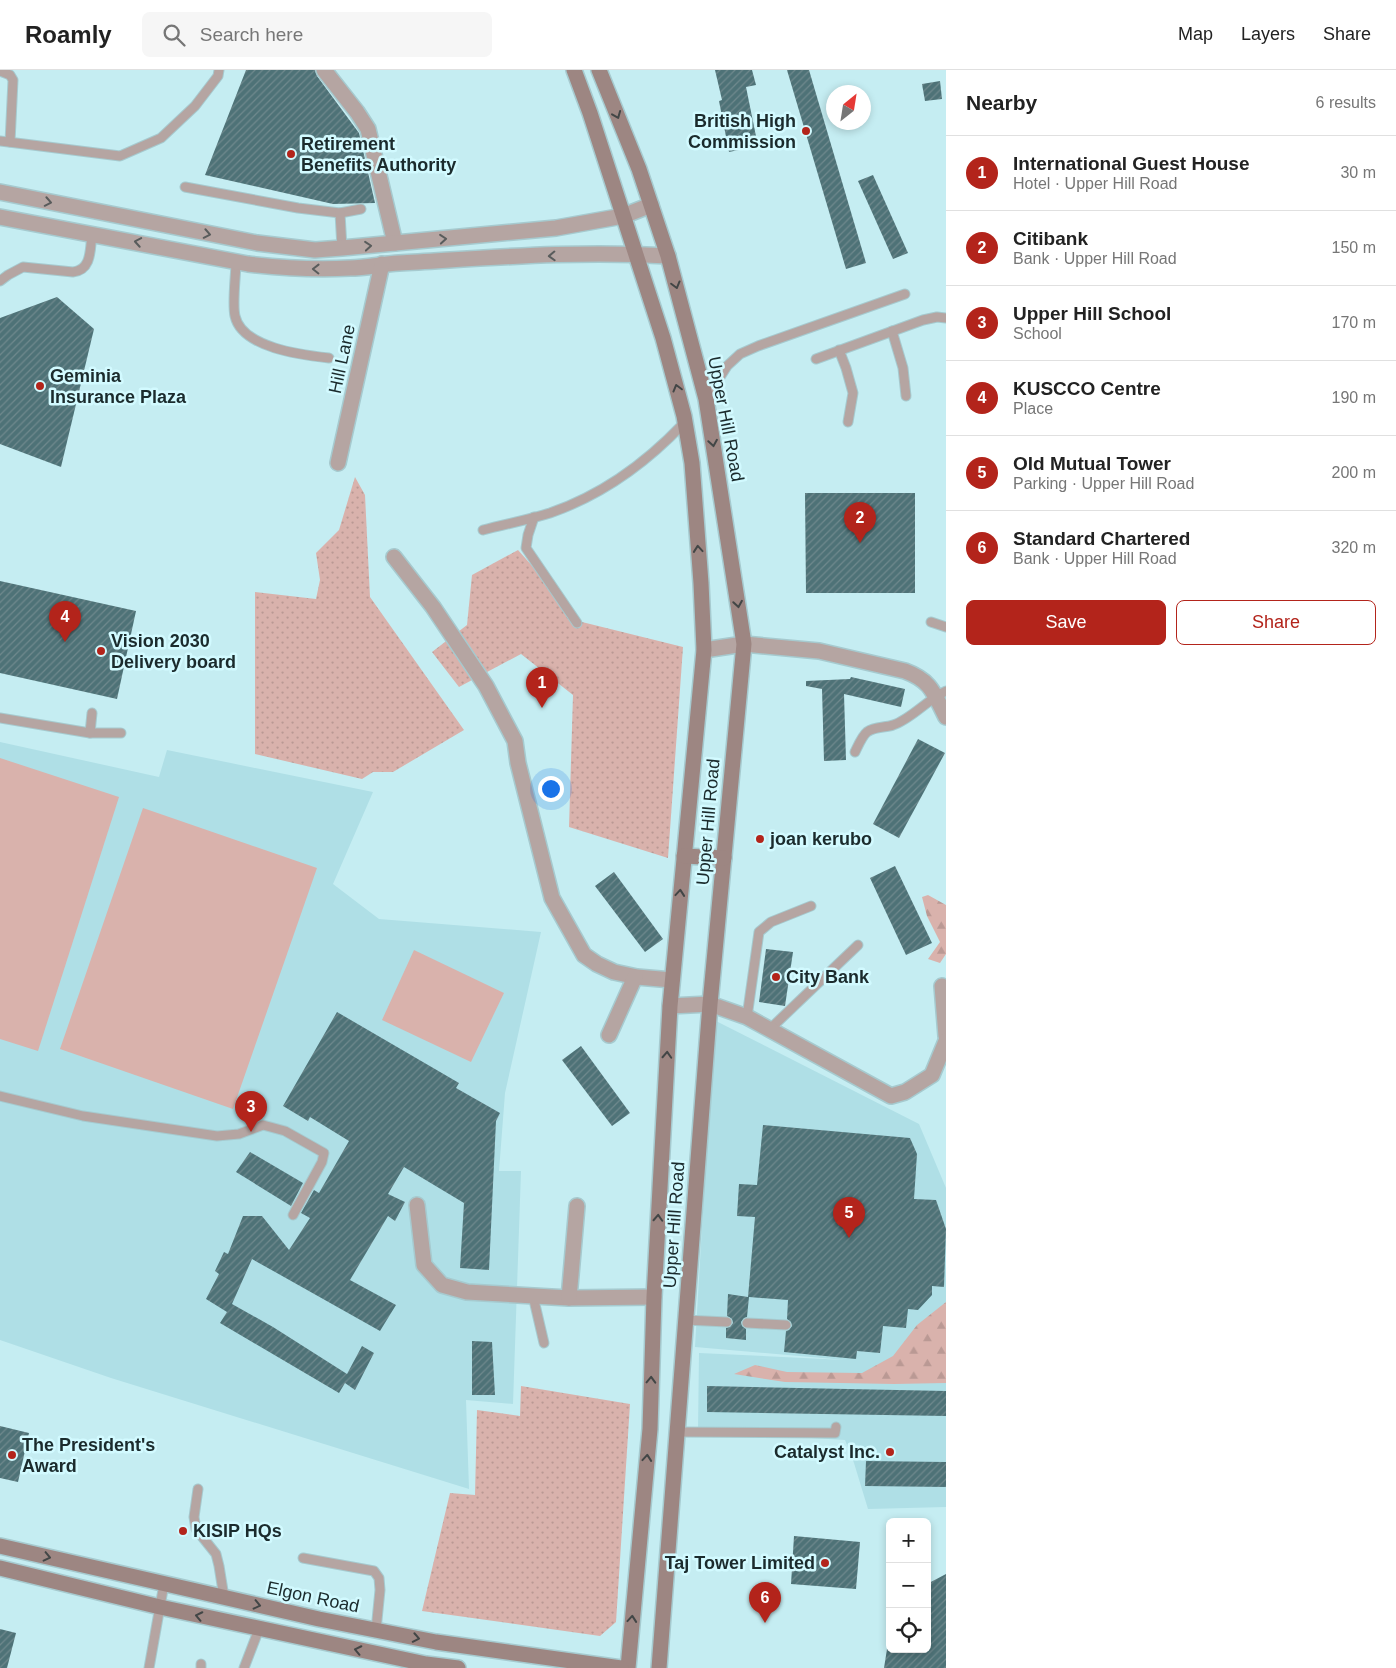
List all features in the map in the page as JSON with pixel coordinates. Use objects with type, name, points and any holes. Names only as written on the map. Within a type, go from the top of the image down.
[{"type":"street","points":[[324,70],[368,129],[395,243]]},
{"type":"street","name":"Upper Hill Road","points":[[574,70],[663,338],[684,416],[692,463],[704,650],[670,1006],[654,1297],[650,1429],[628,1668]]},
{"type":"street","name":"Upper Hill Road","points":[[599,70],[639,169],[668,256],[706,398],[744,644],[710,1004],[659,1668]]},
{"type":"street","points":[[0,192],[257,243],[315,250],[556,228],[622,216],[651,205]]},
{"type":"street","points":[[0,217],[236,261],[278,267],[315,269],[365,267],[382,264],[526,256],[635,254],[668,256]]},
{"type":"street","name":"Hill Lane","points":[[338,463],[382,264]]},
{"type":"street","points":[[394,557],[433,608],[486,686],[515,741],[520,771],[552,898],[584,955],[614,972],[635,977],[672,980]]},
{"type":"street","points":[[704,650],[744,644],[819,652],[906,670],[927,682],[941,694],[946,717]]},
{"type":"street","points":[[684,856],[724,858]]},
{"type":"street","points":[[609,1035],[635,977]]},
{"type":"street","points":[[942,986],[946,1036]]},
{"type":"street","points":[[670,1006],[710,1004],[747,1017],[891,1096],[905,1092],[932,1075],[946,1041]]},
{"type":"street","points":[[417,1205],[424,1265],[442,1285],[467,1292],[533,1296],[569,1298],[654,1297]]},
{"type":"street","points":[[569,1298],[577,1206]]},
{"type":"street","name":"Elgon Road","points":[[0,1546],[164,1584],[436,1642],[621,1668]]},
{"type":"street","points":[[0,1568],[160,1607],[426,1664],[458,1668]]},
{"type":"lane","points":[[0,141],[120,156],[161,138],[195,106],[218,76],[219,70]]},
{"type":"lane","points":[[0,71],[10,75],[13,80],[10,142]]},
{"type":"lane","points":[[186,188],[298,208],[340,212],[361,209]]},
{"type":"lane","points":[[340,212],[342,248]]},
{"type":"lane","points":[[0,281],[23,267],[79,272],[88,263],[92,234]]},
{"type":"lane","points":[[236,261],[235,315],[240,328],[276,349],[307,356],[329,358]]},
{"type":"lane","points":[[706,398],[727,366],[740,354],[905,294]]},
{"type":"lane","points":[[816,359],[923,320],[937,317],[946,318]]},
{"type":"lane","points":[[892,331],[903,368],[906,396]]},
{"type":"lane","points":[[839,350],[852,393],[848,422]]},
{"type":"lane","points":[[483,530],[534,517],[587,498],[633,470],[665,443],[683,424],[684,416]]},
{"type":"lane","points":[[534,517],[526,548],[576,623]]},
{"type":"lane","points":[[931,622],[946,627]]},
{"type":"lane","points":[[855,752],[866,732],[876,727],[894,725],[941,694]]},
{"type":"lane","points":[[90,733],[92,713]]},
{"type":"lane","points":[[0,718],[90,733],[121,733]]},
{"type":"lane","points":[[747,1017],[759,932],[770,922],[811,906]]},
{"type":"lane","points":[[770,1029],[858,945]]},
{"type":"lane","points":[[0,1096],[83,1116],[217,1136],[239,1134],[263,1125],[285,1131],[324,1153],[322,1162],[293,1215]]},
{"type":"lane","points":[[533,1296],[544,1343]]},
{"type":"lane","points":[[686,1320],[727,1322]]},
{"type":"lane","points":[[747,1323],[786,1326]]},
{"type":"lane","points":[[677,1432],[835,1433],[836,1427]]},
{"type":"lane","points":[[198,1489],[194,1517],[196,1529],[216,1554],[220,1566],[224,1597]]},
{"type":"lane","points":[[303,1558],[374,1572],[380,1578],[376,1630]]},
{"type":"lane","points":[[149,1668],[164,1584]]},
{"type":"lane","points":[[244,1668],[259,1628]]},
{"type":"shaded area","points":[[0,742],[159,777],[167,750],[373,792],[333,884],[379,919],[541,932],[505,1093],[499,1171],[521,1171],[513,1404],[466,1400],[469,1489],[111,1378],[0,1340]]},
{"type":"shaded area","points":[[714,1020],[919,1124],[946,1188],[946,1507],[868,1509],[845,1440],[698,1431],[699,1353],[845,1360],[695,1347]]},
{"type":"green space","points":[[355,477],[365,495],[370,597],[464,730],[393,772],[373,772],[362,779],[255,754],[255,592],[316,599],[320,580],[316,553],[339,530]]},
{"type":"green space","points":[[518,550],[582,622],[683,647],[668,858],[569,827],[573,695],[521,654],[459,687],[432,652],[467,625],[472,575]]},
{"type":"green space","points":[[0,758],[119,797],[38,1051],[0,1039]]},
{"type":"green space","points":[[143,808],[317,868],[233,1109],[60,1049]]},
{"type":"green space","points":[[928,895],[946,905],[946,954],[940,963],[928,959],[940,942],[927,916],[922,897]]},
{"type":"green space","points":[[414,950],[504,993],[471,1062],[382,1020]]},
{"type":"green space","points":[[946,1302],[946,1383],[785,1382],[734,1374],[755,1365],[787,1372],[862,1373],[893,1356],[917,1325]]},
{"type":"green space","points":[[521,1386],[630,1404],[616,1622],[600,1636],[422,1611],[450,1493],[475,1495],[477,1410],[520,1416]]},
{"type":"building","name":"Retirement Benefits Authority","points":[[246,70],[315,70],[317,76],[359,133],[375,203],[333,204],[205,175]]},
{"type":"building","points":[[715,70],[752,70],[756,85],[746,87],[758,146],[729,152],[719,101],[722,100]]},
{"type":"building","points":[[787,70],[809,70],[866,263],[846,269]]},
{"type":"building","points":[[940,81],[942,99],[925,101],[922,84]]},
{"type":"building","points":[[873,175],[908,253],[893,259],[858,181]]},
{"type":"building","name":"Geminia Insurance Plaza","points":[[57,297],[94,329],[61,467],[0,444],[0,318]]},
{"type":"building","points":[[805,493],[915,493],[915,593],[806,593]]},
{"type":"building","points":[[0,581],[136,611],[117,699],[0,673]]},
{"type":"building","points":[[851,677],[905,689],[901,707],[844,694],[846,760],[824,761],[822,689],[806,686],[806,681],[850,679]]},
{"type":"building","points":[[918,739],[945,753],[899,838],[873,824]]},
{"type":"building","points":[[895,866],[932,943],[906,955],[870,878]]},
{"type":"building","points":[[614,872],[663,939],[645,952],[595,886]]},
{"type":"building","name":"City Bank","points":[[766,949],[793,952],[785,1006],[759,1002]]},
{"type":"building","points":[[337,1012],[459,1083],[456,1088],[500,1113],[496,1121],[489,1270],[460,1268],[464,1203],[404,1167],[388,1194],[405,1202],[395,1221],[388,1216],[350,1280],[396,1305],[380,1331],[252,1259],[232,1304],[273,1327],[347,1374],[362,1346],[374,1353],[355,1390],[345,1383],[339,1393],[220,1323],[227,1312],[206,1299],[219,1274],[215,1271],[224,1252],[228,1254],[243,1216],[262,1216],[289,1250],[310,1218],[301,1213],[314,1190],[319,1193],[349,1141],[310,1117],[308,1121],[283,1106]]},
{"type":"building","points":[[581,1046],[630,1113],[612,1126],[562,1060]]},
{"type":"building","points":[[763,1125],[910,1138],[917,1154],[914,1199],[936,1200],[946,1229],[944,1287],[932,1286],[932,1295],[918,1310],[908,1309],[906,1328],[883,1326],[880,1353],[857,1351],[856,1359],[784,1352],[786,1331],[792,1326],[791,1322],[787,1319],[788,1300],[749,1297],[747,1317],[741,1322],[742,1326],[746,1329],[746,1340],[726,1338],[726,1328],[730,1327],[733,1323],[732,1319],[727,1316],[728,1294],[748,1297],[755,1217],[737,1216],[739,1184],[757,1185]]},
{"type":"building","points":[[250,1152],[303,1183],[291,1206],[236,1172]]},
{"type":"building","points":[[472,1341],[492,1342],[495,1395],[472,1395]]},
{"type":"building","points":[[707,1386],[946,1391],[946,1416],[707,1412]]},
{"type":"building","name":"The President's Award","points":[[0,1426],[29,1433],[18,1482],[0,1478]]},
{"type":"building","points":[[866,1461],[946,1462],[946,1487],[865,1486]]},
{"type":"building","name":"Taj Tower Limited","points":[[794,1536],[860,1542],[856,1589],[791,1584]]},
{"type":"building","points":[[946,1574],[946,1668],[884,1668],[886,1653],[931,1653],[931,1582]]},
{"type":"building","points":[[0,1629],[16,1633],[7,1668],[0,1668]]},
{"type":"place","name":"British High Commission","points":[[806,131]]},
{"type":"place","name":"Retirement Benefits Authority","points":[[291,154]]},
{"type":"place","name":"Geminia Insurance Plaza","points":[[40,386]]},
{"type":"place","name":"Citibank","points":[[860,543]]},
{"type":"place","name":"KUSCCO Centre","points":[[65,642]]},
{"type":"place","name":"Vision 2030 Delivery board","points":[[101,651]]},
{"type":"place","name":"International Guest House","points":[[542,708]]},
{"type":"place","name":"joan kerubo","points":[[760,839]]},
{"type":"place","name":"City Bank","points":[[776,977]]},
{"type":"place","name":"Upper Hill School","points":[[251,1132]]},
{"type":"place","name":"Old Mutual Tower","points":[[849,1238]]},
{"type":"place","name":"Catalyst Inc.","points":[[890,1452]]},
{"type":"place","name":"The President's Award","points":[[12,1455]]},
{"type":"place","name":"KISIP HQs","points":[[183,1531]]},
{"type":"place","name":"Taj Tower Limited","points":[[825,1563]]},
{"type":"place","name":"Standard Chartered","points":[[765,1623]]}]
